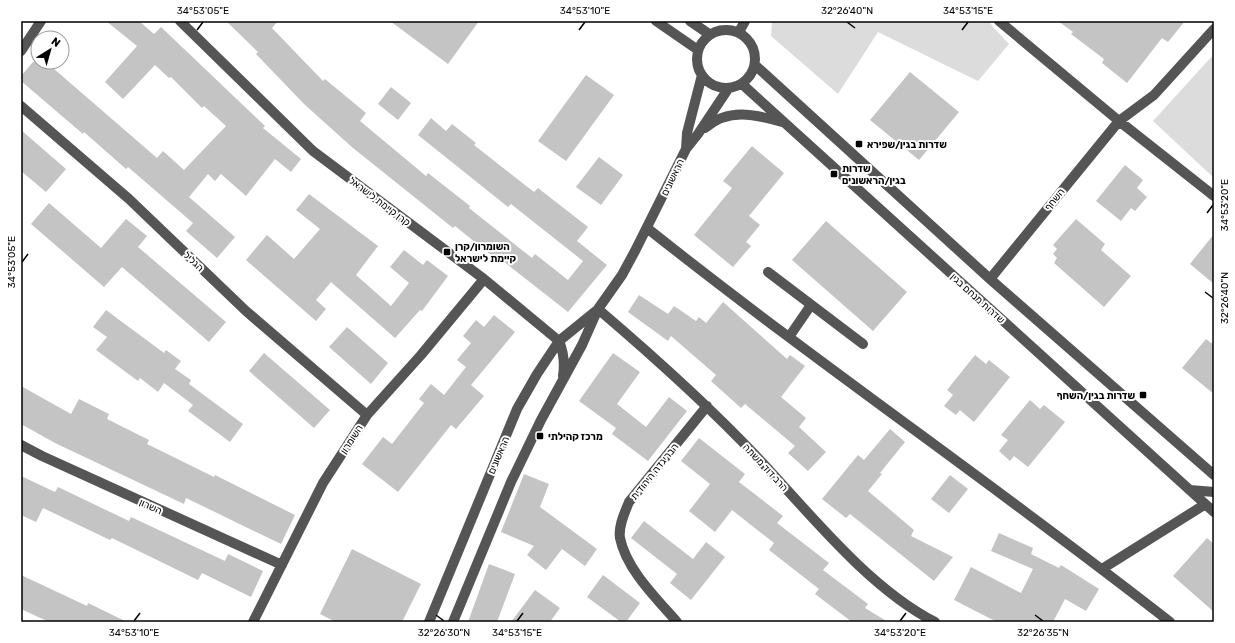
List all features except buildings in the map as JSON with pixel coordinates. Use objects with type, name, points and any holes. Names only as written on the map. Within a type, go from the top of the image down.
[{"type":"street","points":[[21,50],[41,21]]},
{"type":"street","name":"קרן קיימת לישראל","points":[[180,21],[313,151],[484,279],[559,341]]},
{"type":"street","points":[[656,21],[698,50]]},
{"type":"street","points":[[690,21],[709,34]]},
{"type":"street","points":[[739,32],[745,21]]},
{"type":"street","points":[[1000,21],[1119,120],[1214,196]]},
{"type":"street","points":[[729,29],[739,32],[747,38],[753,46],[756,55],[755,65],[748,79],[742,84],[728,89],[713,86],[702,75],[698,66],[698,50],[702,41],[709,34],[719,30],[729,29]]},
{"type":"street","name":"השחף","points":[[990,279],[1119,120],[1154,95],[1214,29]]},
{"type":"street","points":[[755,65],[990,279],[1214,475]]},
{"type":"street","name":"הראשונים","points":[[686,149],[686,134],[702,75]]},
{"type":"street","name":"שדרות מנחם בגין","points":[[742,84],[1190,490],[1204,505],[1214,512]]},
{"type":"street","name":"הראשונים","points":[[453,622],[511,482],[541,420],[582,344],[598,309],[622,275],[686,149],[698,134],[728,89]]},
{"type":"street","name":"הגליל","points":[[21,106],[129,199],[246,311],[367,415]]},
{"type":"street","points":[[698,134],[713,121],[736,114],[760,116],[787,124]]},
{"type":"street","points":[[647,228],[726,291],[1102,569],[1170,622]]},
{"type":"street","points":[[768,272],[863,344]]},
{"type":"street","name":"השומרון","points":[[253,622],[323,483],[367,415],[421,355],[484,279]]},
{"type":"street","points":[[789,338],[811,305]]},
{"type":"street","name":"הראשונים","points":[[429,622],[518,409],[537,374],[559,341],[598,309]]},
{"type":"street","name":"הרב דוד משתה","points":[[598,309],[649,352],[708,406],[847,553],[886,589],[935,622]]},
{"type":"street","points":[[559,341],[563,351],[564,365],[562,382]]},
{"type":"street","name":"הבריגדה היהודית","points":[[677,622],[638,576],[620,537],[622,519],[629,502],[708,406]]},
{"type":"street","name":"השרון","points":[[21,445],[42,456],[282,565]]},
{"type":"street","points":[[1190,490],[1214,492]]},
{"type":"street","points":[[1102,569],[1204,505]]},
{"type":"shaded area","points":[[772,21],[989,21],[1009,44],[978,81],[878,32],[838,94],[771,36]]},
{"type":"shaded area","points":[[1214,54],[1214,178],[1153,121]]},
{"type":"place","name":"שדרות בגין/שפירא","points":[[859,144]]},
{"type":"place","name":"שדרות בגין/הראשונים","points":[[834,174]]},
{"type":"place","name":"השומרון/קרן קיימת לישראל","points":[[447,252]]},
{"type":"place","name":"שדרות בגין/השחף","points":[[1143,395]]},
{"type":"place","name":"מרכז קהילתי","points":[[540,436]]}]
